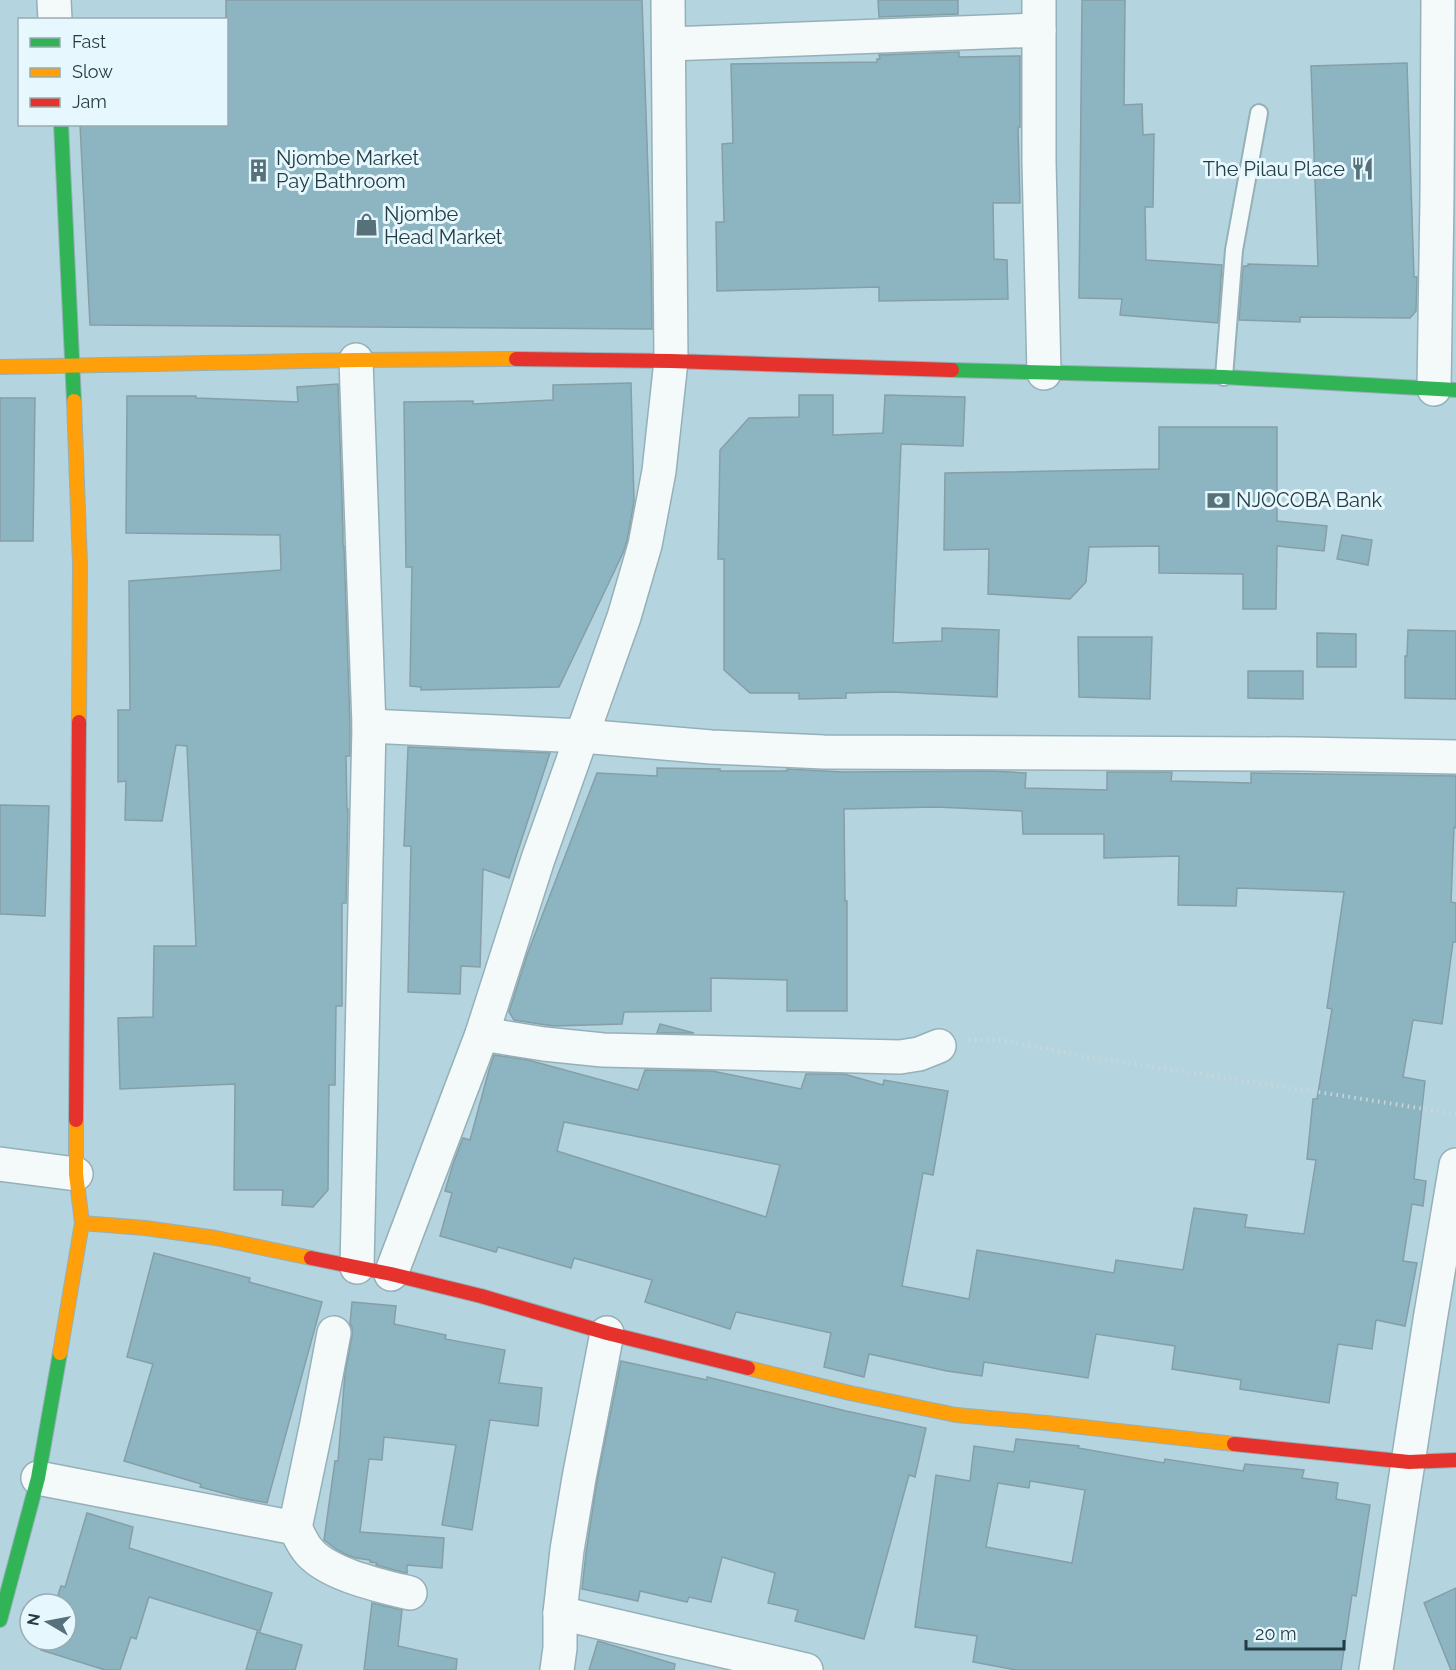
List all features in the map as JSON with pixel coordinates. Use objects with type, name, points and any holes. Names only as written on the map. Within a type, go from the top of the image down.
[{"type":"street","points":[[54,0],[55,18]]},
{"type":"street","points":[[391,1274],[482,1034],[538,859],[624,617],[645,545],[659,471],[671,361],[668,0]]},
{"type":"street","points":[[0,367],[356,360],[671,361],[1224,377],[1445,390],[1437,197],[1438,0]]},
{"type":"street","points":[[669,44],[1039,15],[1044,373]]},
{"type":"street","points":[[0,1620],[38,1478],[82,1223],[76,1174],[80,564],[61,126]]},
{"type":"street","points":[[356,360],[369,726],[357,1267]]},
{"type":"street","points":[[369,726],[582,736],[711,747],[824,752],[1456,757]]},
{"type":"street","points":[[482,1034],[603,1050],[900,1057],[919,1054],[939,1047]]},
{"type":"street","points":[[0,1164],[76,1174]]},
{"type":"street","points":[[1376,1670],[1456,1166]]},
{"type":"street","points":[[82,1223],[145,1228],[216,1238],[391,1274],[481,1296],[608,1333],[850,1393],[956,1415],[1409,1462],[1456,1460]]},
{"type":"street","points":[[334,1333],[295,1528],[307,1551],[330,1569],[410,1593]]},
{"type":"street","points":[[557,1670],[567,1550],[608,1333]]},
{"type":"street","points":[[38,1478],[295,1528]]},
{"type":"street","points":[[560,1613],[806,1670]]},
{"type":"lane","points":[[1224,377],[1234,250],[1259,113]]},
{"type":"path","points":[[939,1047],[967,1040],[1000,1040],[1082,1056],[1456,1114]]},
{"type":"building","name":"Njombe Head Market","points":[[226,0],[642,0],[652,329],[90,325],[80,126],[228,126],[228,18],[226,18]]},
{"type":"building","points":[[878,0],[958,0],[958,14],[879,17]]},
{"type":"building","points":[[1082,0],[1125,0],[1124,105],[1142,104],[1143,135],[1154,134],[1153,207],[1145,207],[1146,260],[1222,265],[1218,323],[1120,315],[1122,299],[1079,298]]},
{"type":"building","points":[[959,52],[959,57],[1020,56],[1020,127],[1018,127],[1020,203],[993,203],[994,259],[1007,260],[1008,299],[879,301],[879,287],[717,291],[716,222],[724,222],[722,144],[733,143],[731,64],[877,62],[877,59],[880,59],[879,55]]},
{"type":"building","name":"The Pilau Place","points":[[1407,63],[1414,277],[1417,277],[1416,311],[1410,318],[1300,317],[1300,322],[1239,320],[1243,266],[1248,266],[1248,264],[1318,266],[1311,66]]},
{"type":"building","points":[[631,383],[634,502],[627,541],[559,687],[421,690],[421,687],[410,686],[412,567],[406,567],[404,402],[473,401],[473,404],[553,400],[553,385]]},
{"type":"building","points":[[338,384],[350,726],[350,756],[346,756],[348,809],[346,903],[342,903],[342,1006],[336,1006],[335,1085],[329,1085],[328,1190],[313,1207],[282,1205],[283,1190],[234,1190],[235,1084],[120,1089],[118,1018],[153,1017],[154,946],[196,946],[187,746],[176,745],[162,821],[125,820],[126,781],[118,782],[118,710],[130,710],[129,581],[281,570],[280,535],[126,533],[127,396],[196,396],[196,398],[298,402],[297,387]]},
{"type":"building","points":[[799,395],[833,395],[833,435],[883,433],[885,395],[965,397],[963,446],[901,444],[893,643],[942,641],[942,628],[999,630],[997,697],[892,692],[846,693],[846,698],[799,699],[799,693],[750,693],[724,670],[724,559],[718,559],[720,450],[749,418],[799,417]]},
{"type":"building","points":[[0,398],[35,398],[33,541],[0,541]]},
{"type":"building","points":[[1159,427],[1277,427],[1277,521],[1327,526],[1324,551],[1277,546],[1276,609],[1243,609],[1243,574],[1159,573],[1159,546],[1089,547],[1086,582],[1070,599],[988,594],[989,549],[944,550],[945,473],[1159,469]]},
{"type":"building","points":[[1342,535],[1372,540],[1368,565],[1337,559]]},
{"type":"building","points":[[1408,630],[1456,631],[1456,699],[1405,698],[1405,656],[1407,656]]},
{"type":"building","points":[[1317,633],[1356,634],[1356,667],[1317,667]]},
{"type":"building","points":[[1078,637],[1152,637],[1150,699],[1079,697]]},
{"type":"building","points":[[1248,671],[1303,671],[1303,699],[1248,698]]},
{"type":"building","points":[[408,747],[550,753],[509,878],[483,869],[480,967],[461,966],[460,994],[408,992],[411,846],[404,846]]},
{"type":"building","points":[[657,768],[720,769],[720,771],[787,771],[787,769],[843,772],[991,771],[1026,773],[1025,788],[1107,790],[1107,772],[1172,772],[1171,781],[1251,783],[1251,773],[1456,776],[1456,828],[1454,827],[1451,902],[1456,903],[1456,942],[1453,942],[1442,1024],[1413,1020],[1403,1077],[1425,1081],[1414,1179],[1426,1181],[1423,1206],[1412,1204],[1403,1261],[1417,1263],[1405,1326],[1376,1320],[1372,1349],[1338,1344],[1329,1403],[1240,1389],[1241,1380],[1172,1369],[1175,1346],[1096,1334],[1088,1378],[984,1362],[982,1376],[869,1354],[864,1377],[824,1367],[831,1333],[736,1312],[730,1329],[645,1302],[652,1280],[574,1258],[571,1268],[498,1247],[496,1252],[440,1236],[452,1193],[445,1191],[453,1164],[463,1138],[470,1140],[494,1055],[528,1060],[638,1090],[645,1070],[712,1071],[801,1089],[806,1074],[844,1074],[883,1085],[884,1080],[948,1091],[933,1175],[923,1173],[902,1286],[969,1299],[977,1250],[1114,1273],[1116,1260],[1183,1270],[1194,1208],[1247,1215],[1245,1227],[1304,1234],[1316,1160],[1307,1159],[1313,1099],[1317,1099],[1332,1009],[1327,1008],[1344,892],[1237,888],[1236,906],[1178,905],[1179,856],[1104,858],[1104,834],[1023,834],[1022,811],[936,807],[844,809],[847,1011],[787,1011],[787,980],[711,978],[711,1011],[624,1012],[622,1024],[553,1026],[514,1020],[509,1012],[527,955],[597,773],[657,776]],"holes":[[[564,1122],[780,1165],[766,1217],[557,1151]]]},
{"type":"building","points":[[0,805],[49,806],[45,916],[0,914]]},
{"type":"building","points":[[660,1024],[694,1033],[657,1033]]},
{"type":"building","points":[[154,1253],[250,1278],[249,1282],[322,1302],[267,1503],[200,1487],[201,1484],[124,1461],[153,1364],[127,1357]]},
{"type":"building","points":[[352,1302],[396,1306],[394,1324],[446,1335],[445,1339],[505,1350],[499,1383],[542,1388],[538,1426],[490,1420],[472,1530],[442,1525],[456,1445],[384,1437],[382,1460],[369,1459],[360,1532],[444,1538],[442,1568],[407,1565],[407,1573],[402,1572],[376,1565],[377,1563],[370,1562],[370,1560],[347,1555],[324,1540],[335,1461],[338,1461],[345,1373],[352,1336],[350,1324]]},
{"type":"building","points":[[621,1361],[707,1380],[707,1377],[926,1428],[915,1477],[909,1475],[864,1639],[795,1621],[798,1610],[768,1603],[775,1573],[722,1557],[711,1602],[689,1597],[687,1602],[640,1591],[638,1601],[582,1589],[597,1481]]},
{"type":"building","points":[[1016,1439],[1079,1446],[1078,1448],[1164,1463],[1165,1459],[1243,1471],[1245,1464],[1304,1470],[1302,1478],[1338,1483],[1336,1499],[1370,1505],[1356,1596],[1352,1595],[1341,1670],[1016,1670],[973,1662],[977,1636],[915,1627],[936,1475],[970,1481],[974,1446],[1014,1452]],"holes":[[[1030,1481],[1085,1490],[1072,1563],[986,1547],[998,1483],[1029,1488]]]},
{"type":"building","points":[[87,1513],[133,1527],[129,1548],[272,1593],[260,1631],[149,1597],[136,1639],[131,1637],[120,1670],[105,1670],[47,1652],[78,1652],[78,1592],[59,1592],[61,1586],[65,1587]]},
{"type":"building","points":[[1456,1588],[1456,1670],[1451,1670],[1424,1603]]},
{"type":"building","points":[[372,1603],[402,1610],[398,1646],[457,1659],[456,1670],[364,1670]]},
{"type":"building","points":[[257,1632],[302,1645],[295,1670],[246,1670]]},
{"type":"building","points":[[598,1641],[675,1664],[674,1670],[589,1670]]},
{"type":"traffic: fast","points":[[61,126],[74,401]]},
{"type":"traffic: fast","points":[[952,370],[1224,377],[1456,390]]},
{"type":"traffic: fast","points":[[0,1620],[38,1478],[60,1353]]},
{"type":"traffic: slow","points":[[0,367],[516,359]]},
{"type":"traffic: slow","points":[[74,401],[80,564],[79,722]]},
{"type":"traffic: slow","points":[[60,1353],[82,1223],[76,1174],[76,1120]]},
{"type":"traffic: slow","points":[[82,1223],[145,1228],[216,1238],[311,1258]]},
{"type":"traffic: slow","points":[[748,1368],[850,1393],[956,1415],[1234,1444]]},
{"type":"traffic: jam","points":[[516,359],[671,361],[952,370]]},
{"type":"traffic: jam","points":[[76,1120],[79,722]]},
{"type":"traffic: jam","points":[[311,1258],[391,1274],[481,1296],[607,1333],[748,1368]]},
{"type":"traffic: jam","points":[[1234,1444],[1409,1462],[1456,1460]]},
{"type":"place","name":"The Pilau Place","points":[[1363,169]]},
{"type":"place","name":"Njombe Market Pay Bathroom","points":[[258,170]]},
{"type":"place","name":"Njombe Head Market","points":[[366,225]]},
{"type":"place","name":"NJOCOBA Bank","points":[[1218,500]]}]
